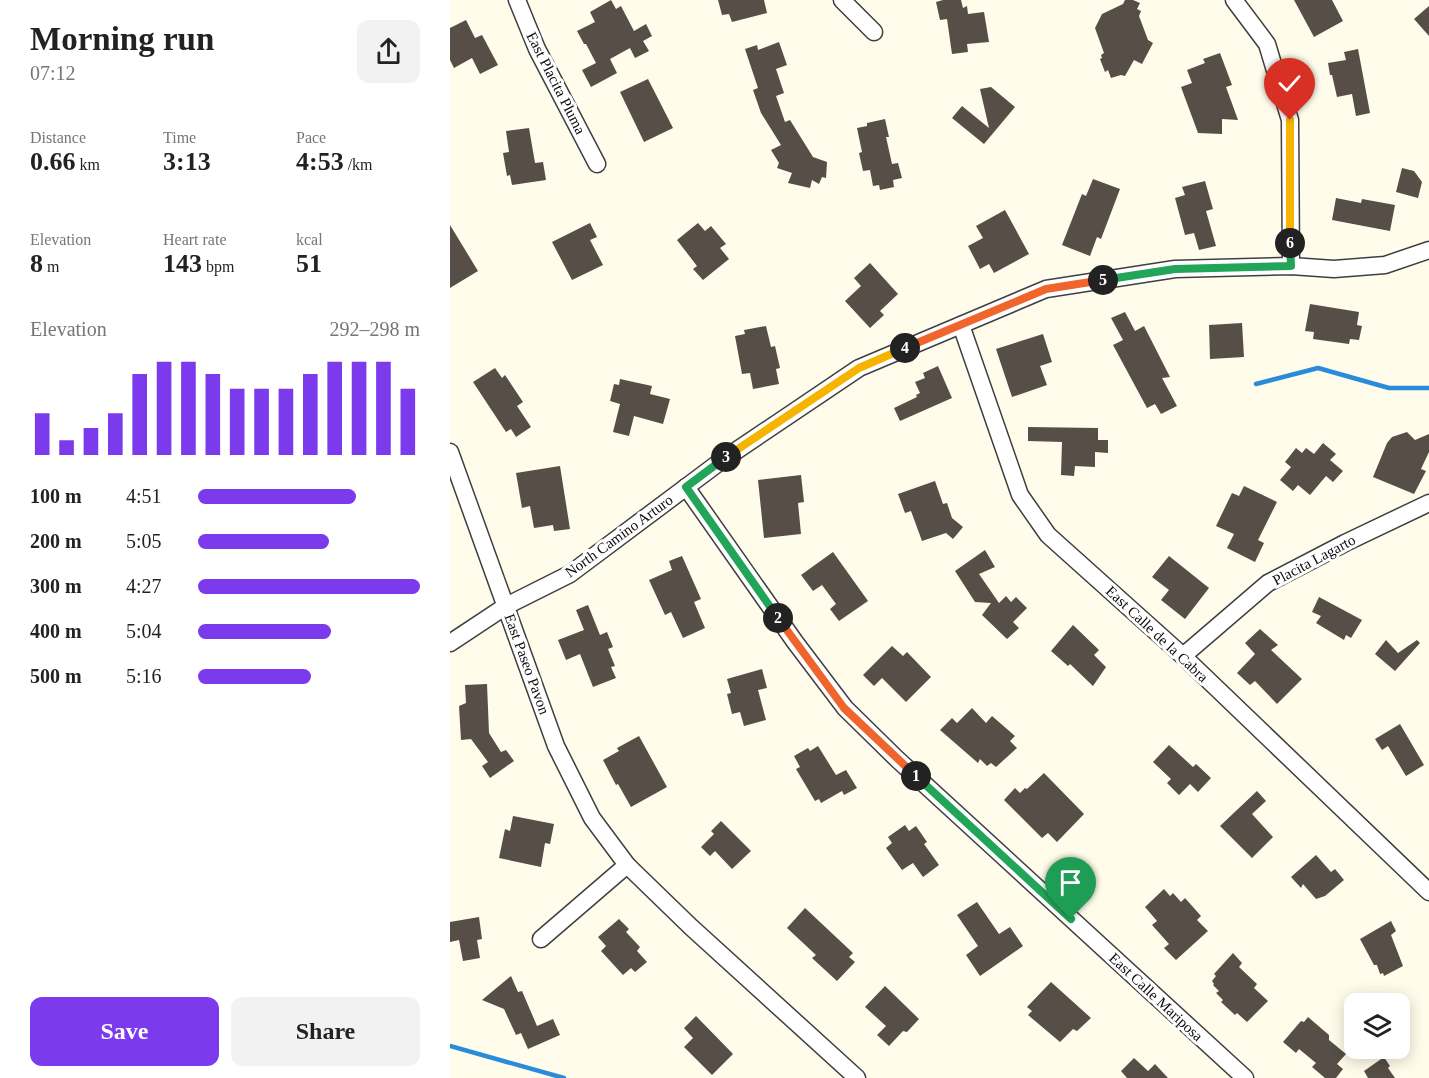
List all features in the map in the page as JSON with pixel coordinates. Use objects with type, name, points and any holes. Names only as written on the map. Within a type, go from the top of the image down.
[{"type":"street","name":"East Placita Pluma","points":[[517,0],[537,49],[597,164]]},
{"type":"street","points":[[842,0],[874,32]]},
{"type":"street","points":[[1234,0],[1267,44],[1290,120],[1291,266]]},
{"type":"street","name":"North Camino Arturo","points":[[450,643],[506,606],[570,574],[721,460],[859,368],[1046,289],[1175,269],[1291,266],[1334,269],[1385,265],[1429,249]]},
{"type":"street","name":"East Calle de la Cabra","points":[[961,325],[1020,495],[1048,535],[1183,656],[1429,892]]},
{"type":"street","name":"East Paseo Pavon","points":[[450,452],[556,746],[592,818],[627,865],[691,927],[857,1078]]},
{"type":"street","name":"East Calle Mariposa","points":[[686,487],[844,708],[1245,1078]]},
{"type":"street","name":"Placita Lagarto","points":[[1183,656],[1268,583],[1429,503]]},
{"type":"street","points":[[541,939],[627,865]]},
{"type":"building","points":[[611,0],[616,9],[621,6],[634,31],[646,24],[652,36],[643,41],[649,51],[635,58],[630,48],[610,59],[617,73],[591,87],[582,70],[596,63],[577,31],[595,22],[590,12]]},
{"type":"building","points":[[718,0],[764,0],[767,13],[732,22],[729,14],[722,15]]},
{"type":"building","points":[[961,0],[963,8],[967,6],[968,14],[984,12],[989,42],[967,44],[968,52],[952,54],[947,19],[940,20],[936,2]]},
{"type":"building","points":[[1125,0],[1140,3],[1137,9],[1141,11],[1139,16],[1148,40],[1153,43],[1142,64],[1134,60],[1125,76],[1111,78],[1108,70],[1105,72],[1100,59],[1104,53],[1095,28],[1102,14],[1123,4]]},
{"type":"building","points":[[1294,0],[1332,0],[1343,21],[1314,37]]},
{"type":"building","points":[[1429,6],[1429,36],[1414,19]]},
{"type":"building","points":[[466,20],[475,38],[482,35],[498,65],[480,74],[472,58],[454,68],[450,60],[450,28]]},
{"type":"building","points":[[779,42],[787,65],[776,69],[784,93],[776,96],[785,122],[790,120],[813,157],[827,162],[826,178],[822,177],[819,184],[812,180],[810,188],[788,183],[792,173],[777,168],[779,163],[771,150],[781,145],[761,113],[753,90],[758,88],[745,49],[757,45],[758,50]]},
{"type":"building","points":[[1358,49],[1370,113],[1356,116],[1352,94],[1337,97],[1328,63],[1346,60],[1344,52]]},
{"type":"building","points":[[1220,53],[1232,85],[1226,87],[1238,120],[1222,119],[1222,134],[1198,133],[1181,87],[1192,83],[1187,70],[1205,63],[1203,59]]},
{"type":"building","points":[[648,79],[673,128],[644,142],[620,92]]},
{"type":"building","points":[[991,87],[1015,107],[984,144],[952,118],[962,106],[989,128],[980,89]]},
{"type":"building","points":[[885,119],[892,164],[898,163],[902,178],[893,180],[894,187],[880,190],[879,185],[873,186],[870,170],[863,171],[857,128]]},
{"type":"building","points":[[529,128],[535,163],[543,162],[546,180],[512,185],[510,175],[507,176],[503,153],[509,152],[506,131]]},
{"type":"building","points":[[1402,168],[1414,171],[1422,182],[1418,198],[1396,192]]},
{"type":"building","points":[[1093,179],[1120,189],[1101,239],[1097,237],[1090,256],[1062,245],[1082,194],[1086,196]]},
{"type":"building","points":[[1205,181],[1213,209],[1206,211],[1216,246],[1199,250],[1194,233],[1185,235],[1175,198],[1185,195],[1182,187]]},
{"type":"building","points":[[1336,198],[1361,203],[1362,199],[1395,205],[1390,231],[1332,220]]},
{"type":"building","points":[[1005,210],[1029,254],[994,273],[989,264],[980,269],[968,246],[983,238],[976,226]]},
{"type":"building","points":[[590,223],[597,237],[590,240],[603,265],[572,280],[552,242]]},
{"type":"building","points":[[698,223],[705,231],[711,226],[726,244],[720,248],[729,259],[703,280],[693,269],[697,266],[677,240]]},
{"type":"building","points":[[450,225],[478,271],[450,288]]},
{"type":"building","points":[[870,263],[898,294],[880,311],[884,315],[870,328],[845,301],[861,286],[854,278]]},
{"type":"building","points":[[1310,304],[1359,312],[1357,325],[1362,326],[1359,340],[1350,339],[1349,344],[1313,339],[1314,332],[1305,331]]},
{"type":"building","points":[[1125,312],[1135,331],[1144,326],[1170,377],[1162,378],[1177,406],[1161,414],[1155,404],[1147,408],[1113,345],[1123,340],[1111,318]]},
{"type":"building","points":[[1242,323],[1244,357],[1210,359],[1209,325]]},
{"type":"building","points":[[766,326],[771,347],[775,346],[780,368],[776,369],[779,384],[753,389],[750,373],[742,374],[735,336],[745,334],[744,330]]},
{"type":"building","points":[[1043,334],[1052,362],[1040,366],[1047,385],[1012,397],[996,349]]},
{"type":"building","points":[[938,366],[952,398],[900,421],[894,408],[917,397],[916,395],[920,393],[915,382],[925,378],[923,373]]},
{"type":"building","points":[[495,368],[502,378],[505,375],[523,402],[517,406],[531,427],[516,437],[511,429],[506,432],[473,382]]},
{"type":"building","points":[[620,379],[652,386],[650,394],[670,399],[663,424],[634,416],[629,436],[613,432],[620,404],[610,401],[614,384],[619,385]]},
{"type":"building","points":[[1028,427],[1098,428],[1098,440],[1108,440],[1108,453],[1095,452],[1095,467],[1075,466],[1074,476],[1061,475],[1062,442],[1028,441]]},
{"type":"building","points":[[1407,432],[1415,440],[1429,434],[1429,452],[1421,469],[1426,471],[1414,494],[1373,477],[1387,443],[1392,437]]},
{"type":"building","points":[[1323,443],[1336,454],[1330,460],[1343,471],[1333,482],[1326,476],[1310,495],[1298,485],[1293,491],[1280,480],[1291,467],[1285,462],[1296,448],[1302,453],[1306,448],[1314,454]]},
{"type":"building","points":[[560,466],[570,529],[554,531],[553,525],[534,528],[530,506],[522,508],[516,473]]},
{"type":"building","points":[[801,475],[804,502],[798,503],[801,534],[764,538],[758,480]]},
{"type":"building","points":[[935,481],[943,504],[947,503],[952,518],[963,527],[953,539],[946,533],[922,541],[911,511],[905,513],[898,494]]},
{"type":"building","points":[[1244,486],[1277,502],[1258,540],[1264,543],[1255,562],[1227,548],[1234,534],[1216,526],[1232,493],[1239,496]]},
{"type":"building","points":[[985,550],[995,567],[979,574],[999,603],[1006,596],[1011,602],[1016,597],[1027,608],[1013,622],[1019,628],[1007,639],[982,615],[991,603],[975,602],[955,571]]},
{"type":"building","points":[[833,552],[868,601],[839,621],[830,609],[836,604],[822,585],[813,591],[801,575]]},
{"type":"building","points":[[682,556],[701,599],[694,602],[705,628],[683,638],[671,612],[665,615],[649,580],[672,570],[669,561]]},
{"type":"building","points":[[1169,556],[1209,588],[1185,619],[1161,600],[1169,590],[1152,577]]},
{"type":"building","points":[[1319,597],[1362,620],[1351,638],[1346,635],[1344,640],[1316,623],[1321,616],[1312,612]]},
{"type":"building","points":[[588,605],[600,635],[607,632],[613,647],[608,649],[615,666],[611,667],[616,678],[593,687],[580,654],[566,660],[558,640],[584,630],[576,610]]},
{"type":"building","points":[[1073,625],[1099,650],[1094,655],[1106,667],[1093,686],[1070,664],[1068,666],[1051,651]]},
{"type":"building","points":[[1260,629],[1278,645],[1271,650],[1302,679],[1277,704],[1255,681],[1250,685],[1237,673],[1255,654],[1245,643]]},
{"type":"building","points":[[1386,640],[1398,653],[1417,640],[1420,643],[1395,671],[1375,654]]},
{"type":"building","points":[[892,646],[903,656],[907,652],[931,677],[906,702],[882,678],[874,686],[863,675]]},
{"type":"building","points":[[762,669],[767,688],[758,690],[766,720],[744,726],[740,712],[732,714],[727,694],[731,693],[727,679]]},
{"type":"building","points":[[487,684],[489,733],[501,752],[506,750],[514,761],[490,778],[482,766],[488,762],[471,739],[461,740],[459,706],[466,703],[465,685]]},
{"type":"building","points":[[972,708],[986,723],[992,716],[1015,736],[1010,741],[1017,748],[996,767],[991,763],[987,766],[980,759],[978,763],[940,730],[952,718],[957,723]]},
{"type":"building","points":[[1400,724],[1424,765],[1406,776],[1388,746],[1382,750],[1375,739]]},
{"type":"building","points":[[639,736],[667,787],[631,807],[603,760],[619,751],[617,748]]},
{"type":"building","points":[[1169,745],[1193,767],[1196,764],[1211,778],[1198,792],[1190,784],[1179,795],[1167,783],[1171,779],[1153,762]]},
{"type":"building","points":[[818,746],[836,775],[846,770],[857,788],[844,795],[842,791],[821,803],[819,799],[815,801],[796,769],[800,767],[794,756],[808,748],[810,751]]},
{"type":"building","points":[[1044,773],[1084,814],[1057,842],[1048,833],[1042,838],[1004,800],[1015,788],[1020,793]]},
{"type":"building","points":[[1257,791],[1266,801],[1252,814],[1273,837],[1252,858],[1220,826]]},
{"type":"building","points":[[513,816],[554,824],[550,844],[545,843],[541,867],[499,858],[505,829],[510,831]]},
{"type":"building","points":[[721,821],[751,851],[732,869],[715,851],[710,856],[701,847],[714,834],[711,831]]},
{"type":"building","points":[[905,825],[909,831],[916,826],[927,842],[924,844],[939,865],[923,877],[913,863],[902,870],[886,848],[892,843],[888,837]]},
{"type":"building","points":[[1316,855],[1331,872],[1335,869],[1344,880],[1325,896],[1316,899],[1303,884],[1301,888],[1291,877]]},
{"type":"building","points":[[1164,889],[1170,896],[1173,893],[1181,902],[1185,898],[1201,916],[1197,920],[1208,931],[1176,960],[1164,948],[1169,944],[1152,925],[1157,921],[1145,907]]},
{"type":"building","points":[[977,902],[999,934],[1010,927],[1023,946],[980,976],[966,955],[978,946],[957,915]]},
{"type":"building","points":[[805,908],[853,953],[849,957],[855,962],[837,981],[812,958],[816,955],[787,928]]},
{"type":"building","points":[[479,917],[482,939],[477,940],[480,958],[463,961],[459,940],[450,942],[450,922]]},
{"type":"building","points":[[619,919],[629,929],[626,932],[640,947],[637,951],[647,962],[635,972],[631,968],[623,975],[601,951],[606,946],[598,937]]},
{"type":"building","points":[[1391,921],[1396,931],[1391,935],[1403,966],[1384,976],[1383,973],[1380,974],[1377,965],[1374,965],[1360,939]]},
{"type":"building","points":[[1233,953],[1242,963],[1239,967],[1257,984],[1254,988],[1268,1001],[1247,1022],[1221,1002],[1223,1000],[1216,993],[1219,991],[1212,981],[1216,976],[1214,974]]},
{"type":"building","points":[[511,976],[518,992],[522,991],[537,1026],[553,1019],[560,1035],[528,1049],[521,1033],[516,1035],[504,1009],[482,1000]]},
{"type":"building","points":[[1051,982],[1091,1018],[1077,1031],[1073,1029],[1060,1042],[1028,1015],[1032,1011],[1027,1007]]},
{"type":"building","points":[[885,986],[919,1019],[889,1046],[877,1035],[886,1026],[865,1007]]},
{"type":"building","points":[[696,1016],[733,1054],[712,1075],[684,1047],[693,1038],[684,1028]]},
{"type":"building","points":[[1308,1017],[1329,1035],[1329,1040],[1344,1052],[1344,1056],[1337,1064],[1343,1069],[1336,1078],[1325,1078],[1312,1067],[1316,1063],[1299,1049],[1296,1053],[1283,1042],[1301,1021],[1304,1022]]},
{"type":"building","points":[[1134,1058],[1148,1071],[1155,1064],[1168,1078],[1127,1078],[1121,1071]]},
{"type":"building","points":[[1381,1059],[1385,1059],[1395,1078],[1368,1078],[1364,1071]]},
{"type":"waterway","points":[[1256,384],[1318,368],[1389,388],[1429,388]]},
{"type":"waterway","points":[[450,1046],[564,1078]]},
{"type":"route","points":[[1071,919],[844,708],[686,487],[721,460],[859,368],[1046,289],[1175,269],[1291,266],[1290,120]]}]
